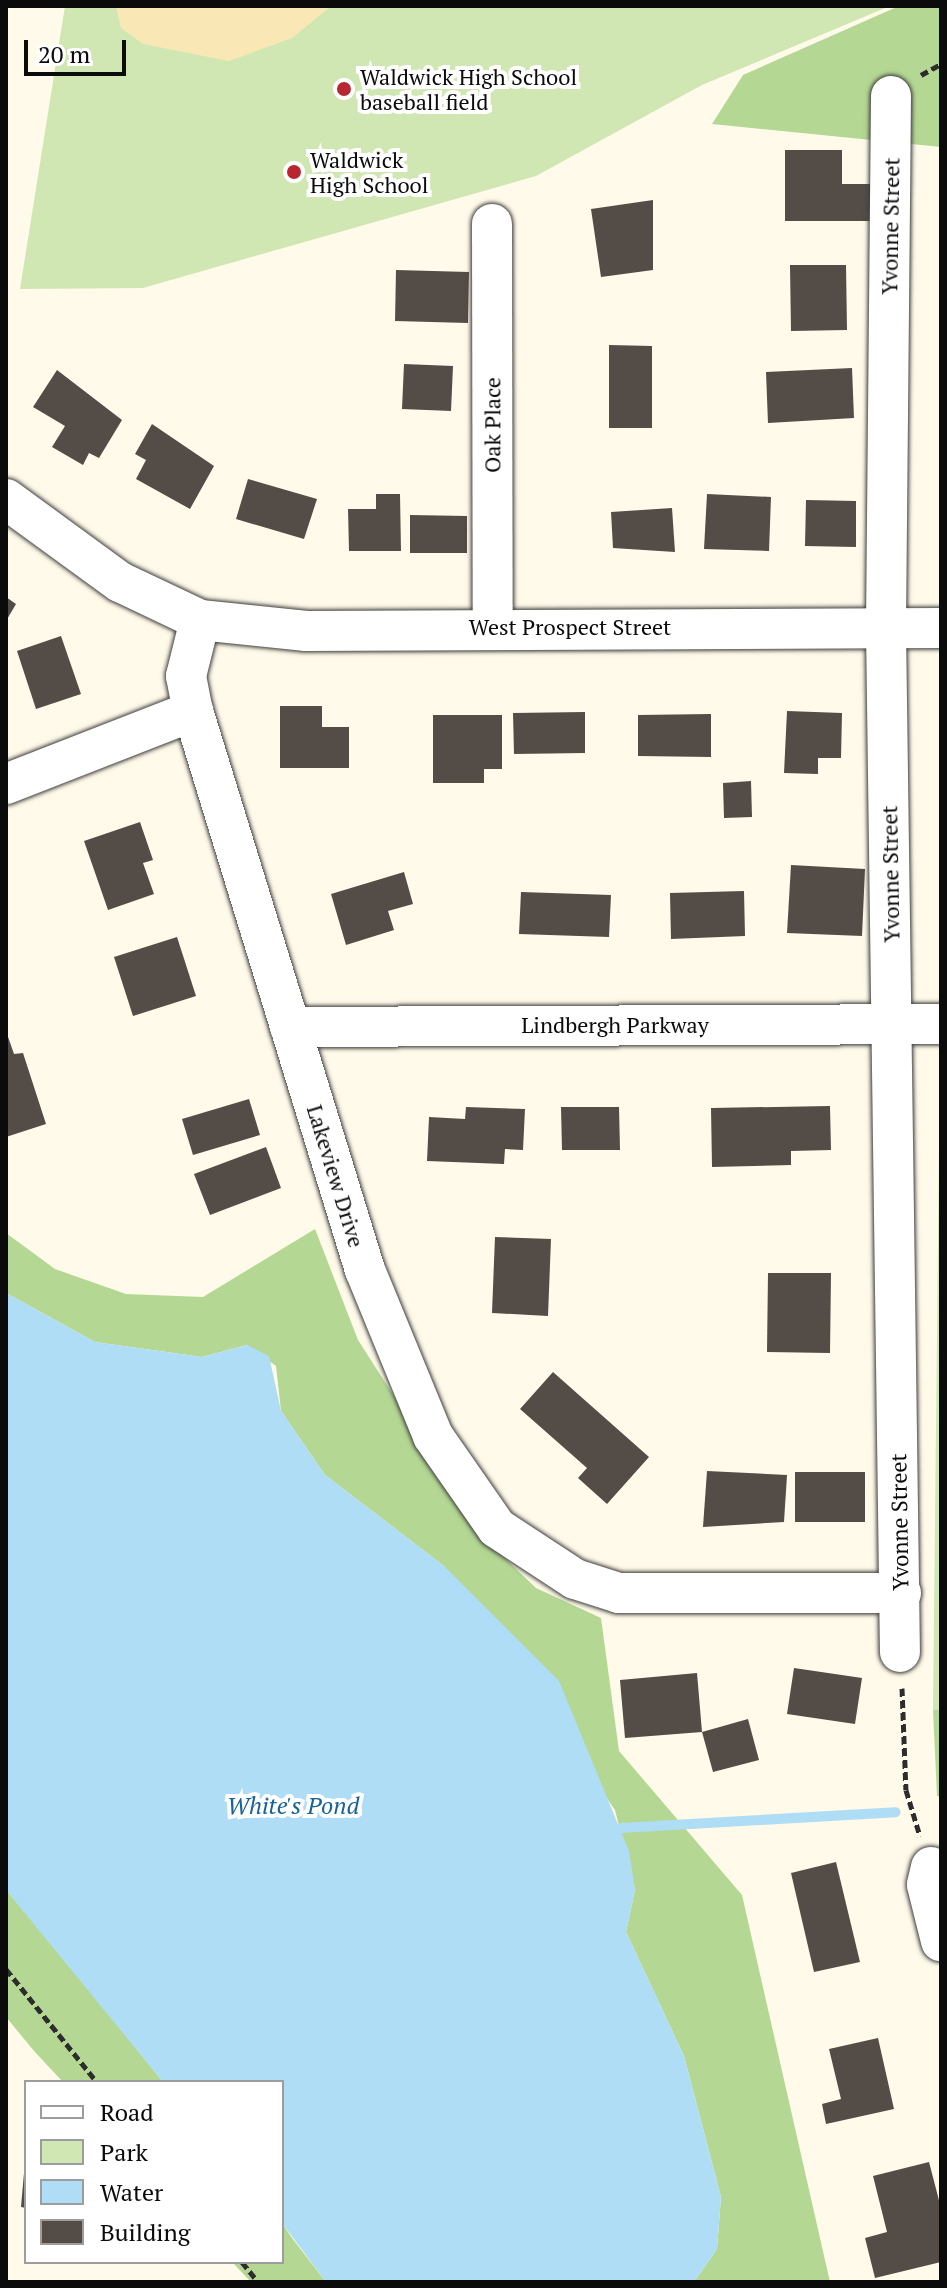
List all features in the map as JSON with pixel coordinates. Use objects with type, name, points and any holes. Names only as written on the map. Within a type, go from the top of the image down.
[{"type":"street","name":"Yvonne Street","points":[[891,96],[886,628],[901,1670]]},
{"type":"street","name":"Oak Place","points":[[492,224],[493,627]]},
{"type":"street","points":[[6,499],[120,582],[200,620]]},
{"type":"street","name":"West Prospect Street","points":[[200,620],[306,631],[493,627],[941,628]]},
{"type":"street","name":"Lakeview Drive","points":[[200,620],[186,676],[193,711],[365,1270],[433,1436],[497,1528],[575,1579],[619,1593],[901,1593]]},
{"type":"street","points":[[6,784],[193,711]]},
{"type":"street","name":"Lindbergh Parkway","points":[[290,1027],[941,1024]]},
{"type":"street","points":[[931,1867],[927,1885],[941,1941]]},
{"type":"path","points":[[901,1670],[906,1790],[931,1867]]},
{"type":"path","points":[[6,1969],[95,2080]]},
{"type":"path","points":[[244,2264],[258,2282]]},
{"type":"green space","name":"Waldwick High School","points":[[65,6],[890,6],[702,85],[536,176],[143,288],[20,289]]},
{"type":"green space","points":[[899,6],[941,6],[941,147],[712,124],[743,75]]},
{"type":"green space","points":[[940,1052],[941,1710],[933,1710]]},
{"type":"green space","points":[[315,1229],[358,1340],[487,1541],[536,1588],[601,1618],[619,1751],[742,1895],[830,2282],[694,2282],[717,2249],[721,2197],[684,2056],[626,1932],[635,1890],[615,1810],[444,1566],[325,1475],[281,1411],[276,1366],[247,1345],[202,1357],[95,1342],[6,1293],[6,1233],[55,1269],[126,1294],[203,1297]]},
{"type":"green space","points":[[933,1710],[941,1710],[941,1797],[937,1796]]},
{"type":"green space","points":[[6,1890],[161,2080],[61,2080],[6,2017]]},
{"type":"green space","points":[[284,2226],[326,2282],[251,2282],[234,2264],[284,2264]]},
{"type":"sand","points":[[116,6],[331,6],[292,38],[229,61],[143,44],[121,28]]},
{"type":"water","name":"White's Pond","points":[[6,1293],[95,1342],[202,1357],[247,1345],[269,1356],[281,1411],[325,1475],[444,1566],[559,1681],[629,1851],[635,1890],[626,1932],[684,2056],[721,2197],[717,2249],[694,2282],[326,2282],[284,2226],[284,2080],[161,2080],[6,1890]]},
{"type":"building","points":[[785,150],[842,150],[842,184],[874,184],[874,221],[785,221]]},
{"type":"building","points":[[653,200],[653,270],[601,277],[591,209]]},
{"type":"building","points":[[790,265],[846,265],[847,330],[791,331]]},
{"type":"building","points":[[396,270],[469,272],[468,323],[395,321]]},
{"type":"building","points":[[609,345],[652,346],[652,428],[609,428]]},
{"type":"building","points":[[404,364],[453,366],[451,411],[402,409]]},
{"type":"building","points":[[852,368],[854,418],[768,423],[766,372]]},
{"type":"building","points":[[57,370],[122,420],[99,458],[89,453],[83,465],[52,447],[65,426],[33,407]]},
{"type":"building","points":[[152,424],[214,466],[190,509],[136,479],[146,460],[135,454]]},
{"type":"building","points":[[248,479],[317,499],[304,539],[236,519]]},
{"type":"building","points":[[376,494],[400,494],[401,551],[349,551],[348,509],[376,509]]},
{"type":"building","points":[[707,494],[771,497],[769,551],[704,549]]},
{"type":"building","points":[[806,500],[856,501],[856,547],[805,546]]},
{"type":"building","points":[[672,508],[675,552],[613,548],[611,512]]},
{"type":"building","points":[[410,515],[467,516],[467,553],[410,553]]},
{"type":"building","points":[[6,597],[16,604],[6,621]]},
{"type":"building","points":[[61,636],[81,694],[36,709],[17,651]]},
{"type":"building","points":[[280,706],[322,706],[322,727],[349,727],[349,768],[280,768]]},
{"type":"building","points":[[787,711],[842,713],[841,758],[818,758],[818,774],[784,773]]},
{"type":"building","points":[[585,712],[585,753],[514,754],[513,713]]},
{"type":"building","points":[[711,714],[711,757],[638,756],[638,715]]},
{"type":"building","points":[[433,715],[502,715],[502,769],[484,769],[484,783],[433,783]]},
{"type":"building","points":[[751,781],[752,817],[724,818],[723,783]]},
{"type":"building","points":[[140,822],[153,860],[143,863],[154,894],[108,910],[84,841]]},
{"type":"building","points":[[791,865],[865,869],[862,936],[787,933]]},
{"type":"building","points":[[404,872],[413,904],[388,911],[394,930],[346,945],[331,894]]},
{"type":"building","points":[[744,891],[745,936],[671,939],[670,893]]},
{"type":"building","points":[[521,892],[611,895],[609,937],[519,934]]},
{"type":"building","points":[[177,937],[196,996],[133,1016],[114,957]]},
{"type":"building","points":[[6,1031],[14,1054],[23,1053],[46,1124],[6,1137]]},
{"type":"building","points":[[249,1099],[260,1135],[193,1155],[182,1119]]},
{"type":"building","points":[[830,1106],[831,1150],[791,1151],[791,1165],[712,1167],[711,1108]]},
{"type":"building","points":[[466,1107],[525,1109],[523,1150],[505,1149],[504,1164],[427,1161],[429,1117],[465,1119]]},
{"type":"building","points":[[561,1107],[619,1107],[620,1150],[562,1150]]},
{"type":"building","points":[[266,1147],[281,1188],[210,1215],[194,1174]]},
{"type":"building","points":[[495,1237],[551,1239],[548,1316],[492,1313]]},
{"type":"building","points":[[768,1273],[831,1273],[830,1353],[767,1352]]},
{"type":"building","points":[[553,1372],[649,1457],[607,1504],[578,1478],[587,1468],[520,1409]]},
{"type":"building","points":[[707,1471],[787,1475],[784,1522],[703,1527]]},
{"type":"building","points":[[795,1472],[865,1472],[865,1522],[795,1522]]},
{"type":"building","points":[[794,1668],[862,1678],[855,1724],[787,1714]]},
{"type":"building","points":[[697,1673],[702,1732],[625,1738],[620,1680]]},
{"type":"building","points":[[748,1719],[759,1760],[713,1772],[702,1732]]},
{"type":"building","points":[[836,1862],[860,1962],[814,1972],[791,1873]]},
{"type":"building","points":[[878,2038],[894,2109],[826,2124],[822,2104],[841,2099],[829,2049]]},
{"type":"building","points":[[929,2162],[941,2208],[941,2262],[875,2278],[865,2238],[887,2232],[873,2176]]},
{"type":"building","points":[[24,2173],[24,2208],[21,2207]]},
{"type":"waterway","points":[[621,1828],[896,1812]]},
{"type":"place","name":"Waldwick High School baseball field","points":[[344,89]]},
{"type":"place","name":"Waldwick High School","points":[[294,172]]}]
